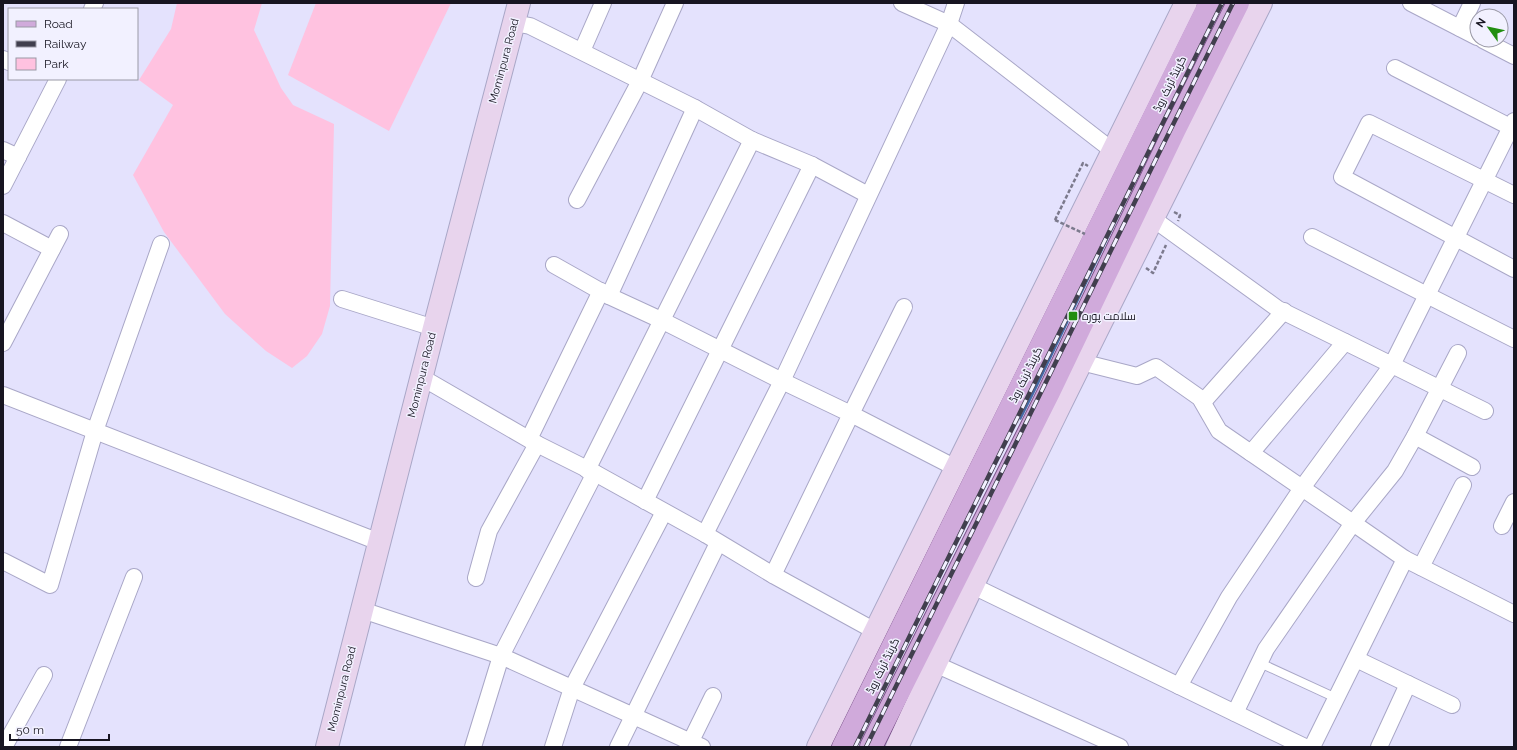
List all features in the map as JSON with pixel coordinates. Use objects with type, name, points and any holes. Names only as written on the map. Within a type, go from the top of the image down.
[{"type":"main road","name":"گرینڈ ٹرنک روڈ","points":[[843,747],[1210,3]]},
{"type":"main road","points":[[857,719],[875,739],[1052,385],[1202,97],[1238,3]]},
{"type":"street","points":[[582,51],[603,3]]},
{"type":"street","points":[[577,200],[640,81],[675,3]]},
{"type":"street","points":[[902,3],[949,24],[1112,151]]},
{"type":"street","points":[[618,747],[782,381],[949,24],[956,3]]},
{"type":"street","points":[[818,747],[1186,3]]},
{"type":"street","points":[[897,747],[972,586],[1152,218],[1202,97],[1261,3]]},
{"type":"street","points":[[1410,3],[1469,33]]},
{"type":"street","points":[[1460,28],[1472,3]]},
{"type":"street","points":[[517,13],[530,26],[694,108],[752,140],[812,165],[868,195]]},
{"type":"street","name":"Mominpura Road","points":[[327,747],[421,377],[517,13]]},
{"type":"street","points":[[1498,48],[1514,56]]},
{"type":"street","points":[[1179,686],[1229,597],[1302,488],[1392,366],[1455,238],[1513,126],[1395,68]]},
{"type":"street","points":[[3,186],[18,157],[52,81]]},
{"type":"street","points":[[476,578],[489,531],[694,108]]},
{"type":"street","points":[[1514,195],[1369,123],[1342,177],[1514,269]]},
{"type":"street","points":[[473,747],[501,656],[591,471],[661,320],[752,140]]},
{"type":"street","points":[[3,150],[18,157]]},
{"type":"street","points":[[645,502],[812,165]]},
{"type":"street","points":[[1152,218],[1284,311],[1485,411]]},
{"type":"street","points":[[3,223],[52,248]]},
{"type":"street","points":[[3,343],[60,234]]},
{"type":"street","points":[[1312,237],[1514,339]]},
{"type":"street","points":[[3,561],[50,585],[95,431],[161,244]]},
{"type":"street","points":[[554,265],[605,294],[720,349],[956,468]]},
{"type":"street","points":[[342,300],[434,328]]},
{"type":"street","points":[[773,575],[904,307]]},
{"type":"street","points":[[1203,402],[1284,311]]},
{"type":"street","points":[[1251,453],[1345,342]]},
{"type":"street","points":[[1235,713],[1266,649],[1353,523],[1395,471],[1458,353]]},
{"type":"street","points":[[1081,362],[1137,376],[1156,367],[1200,398],[1219,431],[1405,559],[1514,614]]},
{"type":"street","points":[[421,377],[533,442],[591,471],[773,575],[875,631]]},
{"type":"street","points":[[3,396],[379,542]]},
{"type":"street","points":[[1415,436],[1472,467]]},
{"type":"street","points":[[1421,567],[1463,485]]},
{"type":"street","points":[[1502,526],[1514,502]]},
{"type":"street","points":[[554,747],[572,688],[664,512]]},
{"type":"street","points":[[1312,747],[1405,559]]},
{"type":"street","points":[[68,747],[134,577]]},
{"type":"street","points":[[972,586],[1305,747]]},
{"type":"street","points":[[362,610],[501,656],[694,745],[713,696]]},
{"type":"street","points":[[1356,659],[1452,705]]},
{"type":"street","points":[[935,664],[1120,747]]},
{"type":"street","points":[[4,747],[44,675]]},
{"type":"street","points":[[1378,747],[1408,684]]},
{"type":"lane","points":[[1260,663],[1336,698]]},
{"type":"path","points":[[1083,163],[1054,220],[1085,234]]},
{"type":"green space","points":[[177,3],[262,3],[254,30],[281,88],[293,105],[334,124],[330,306],[322,334],[307,356],[292,368],[266,351],[225,314],[164,232],[133,175],[173,105],[139,80],[171,29]]},
{"type":"green space","points":[[316,3],[451,3],[389,131],[288,75]]},
{"type":"building","points":[[1125,204],[1038,386],[1021,420],[1019,419]]},
{"type":"railway","points":[[855,747],[1222,3]]},
{"type":"railway","points":[[866,747],[1233,3]]},
{"type":"place","name":"سلامت پورہ","points":[[1073,316]]}]
